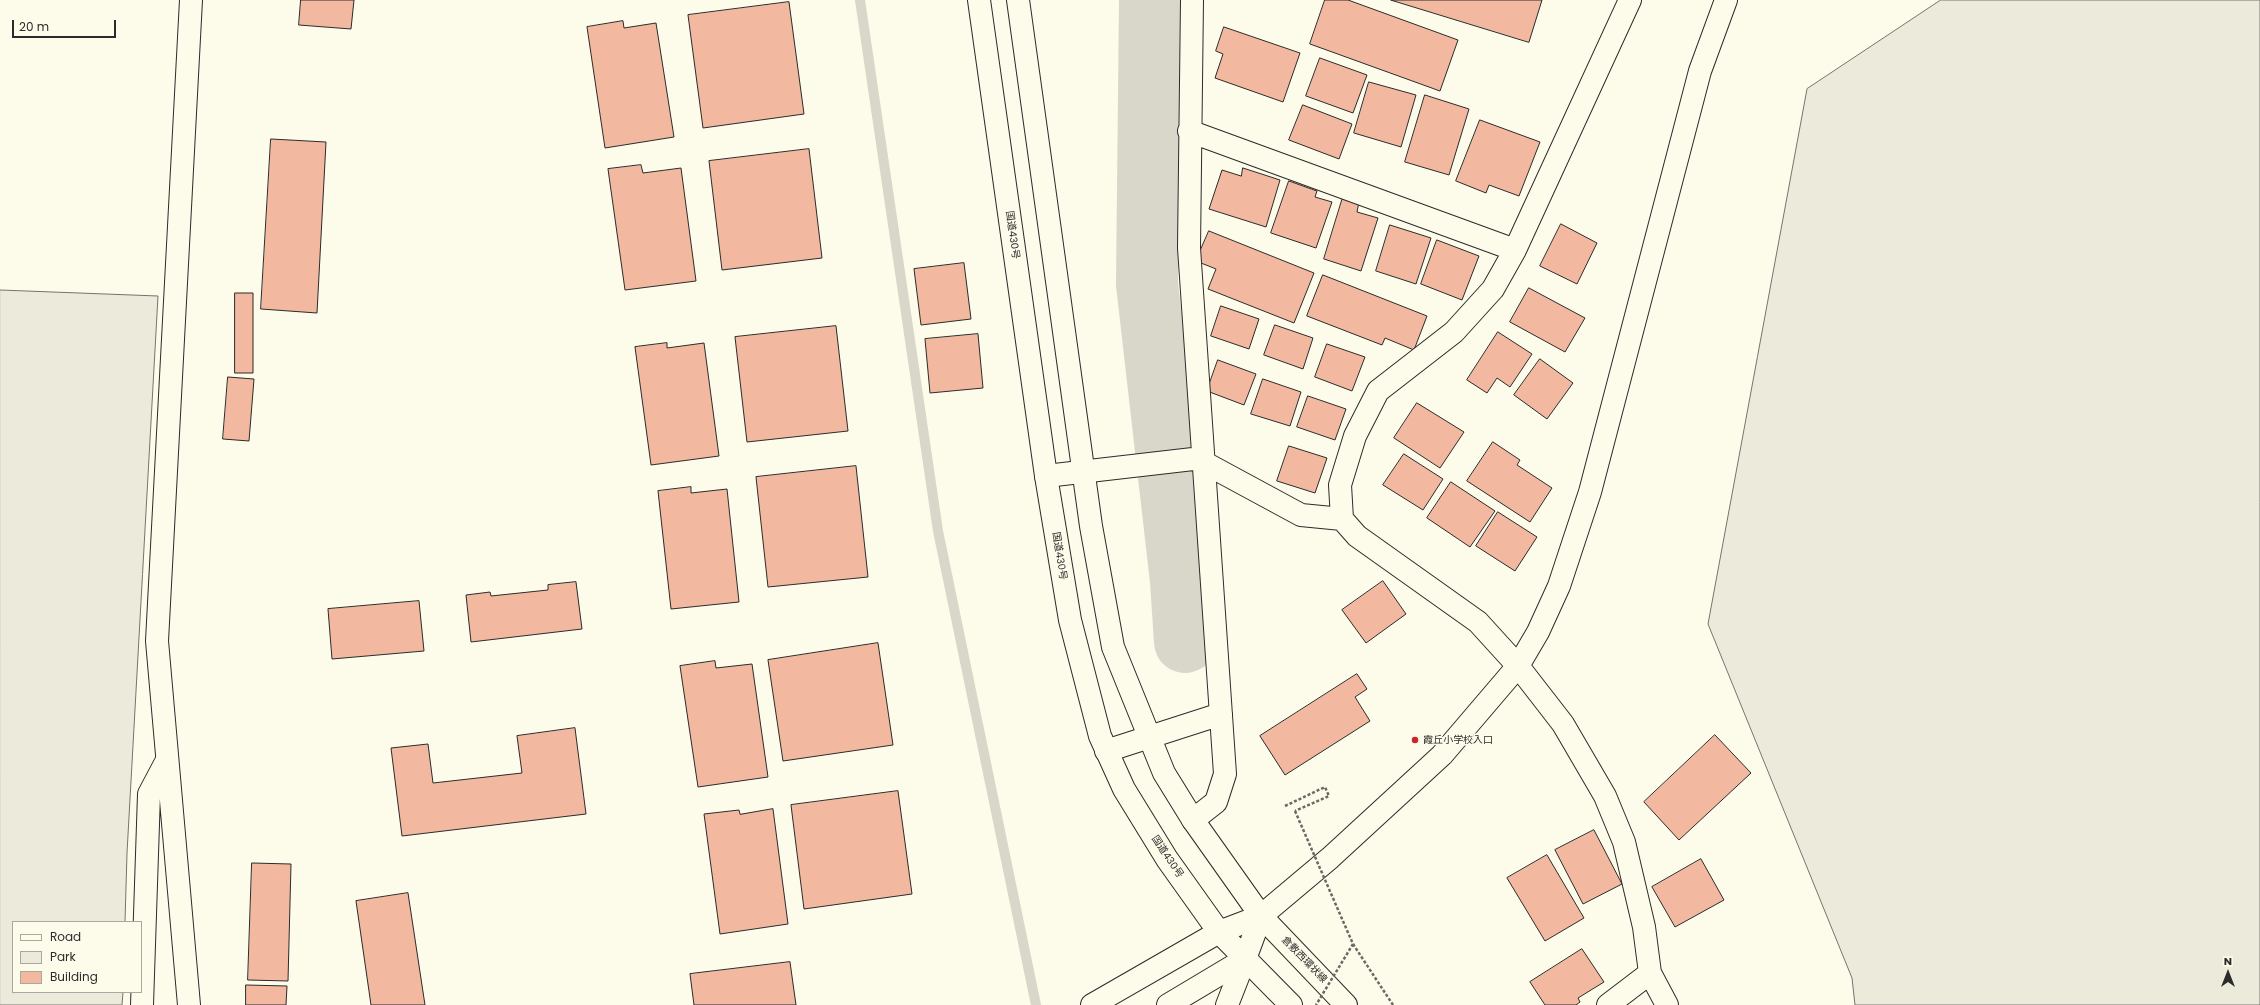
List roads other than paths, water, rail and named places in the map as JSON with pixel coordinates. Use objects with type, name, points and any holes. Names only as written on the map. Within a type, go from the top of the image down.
[{"type":"main road","points":[[189,1005],[157,641],[191,0]]},
{"type":"main road","name":"国道430号","points":[[978,0],[1046,476],[1070,620],[1106,751],[1124,789],[1146,825],[1219,932]]},
{"type":"main road","points":[[1018,0],[1084,470],[1113,646],[1164,773],[1193,820],[1261,916]]},
{"type":"main road","points":[[1192,0],[1188,248],[1198,461],[1225,774],[1216,802],[1193,820]]},
{"type":"main road","points":[[1630,0],[1515,250],[1493,289],[1454,332],[1378,390],[1355,436],[1340,485],[1342,519],[1356,536],[1378,553],[1478,622],[1518,666],[1563,724],[1608,803],[1624,842],[1644,927],[1650,973],[1667,1005]]},
{"type":"main road","points":[[1092,1005],[1219,932],[1261,916],[1330,858],[1442,755],[1518,666],[1538,632],[1559,586],[1590,492],[1700,71],[1726,0]]},
{"type":"main road","points":[[1190,131],[1515,250]]},
{"type":"main road","points":[[1046,476],[1084,470],[1198,461],[1301,515],[1342,519]]},
{"type":"main road","points":[[1106,751],[1148,736],[1221,714]]},
{"type":"main road","points":[[142,1005],[149,794],[167,760]]},
{"type":"main road","points":[[1227,1005],[1261,916]]},
{"type":"main road","name":"倉敷西環状線","points":[[1261,916],[1346,1005]]},
{"type":"main road","points":[[1219,932],[1291,1005]]},
{"type":"main road","points":[[1168,1005],[1245,959]]},
{"type":"main road","points":[[1608,1005],[1650,973]]},
{"type":"waterway","points":[[860,0],[938,531],[1036,1005]]},
{"type":"waterway","points":[[1150,0],[1147,284],[1181,581],[1185,642]]},
{"type":"place","name":"霞丘小学校入口","points":[[1415,740]]}]
